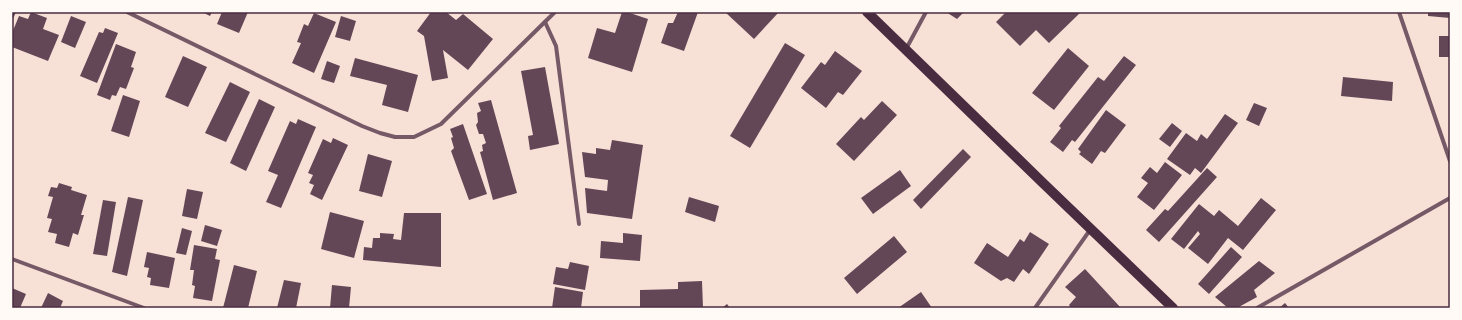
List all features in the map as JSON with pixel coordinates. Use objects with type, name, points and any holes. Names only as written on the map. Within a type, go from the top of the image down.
[{"type":"main road","points":[[867,12],[1173,308]]},
{"type":"street","points":[[127,12],[362,126],[395,137],[414,137],[441,124],[555,12]]},
{"type":"street","points":[[906,49],[926,12]]},
{"type":"street","points":[[1399,12],[1450,161]]},
{"type":"street","points":[[545,22],[556,46],[579,224]]},
{"type":"street","points":[[1257,308],[1450,198]]},
{"type":"street","points":[[1035,308],[1090,229]]},
{"type":"street","points":[[12,259],[144,308]]},
{"type":"building","points":[[12,12],[16,12],[12,21]]},
{"type":"building","points":[[31,12],[47,18],[43,29],[59,35],[48,61],[12,47],[12,33],[19,16],[28,19]]},
{"type":"building","points":[[202,12],[212,12],[210,16]]},
{"type":"building","points":[[222,12],[248,12],[239,33],[217,24]]},
{"type":"building","points":[[431,12],[446,12],[456,20],[463,14],[493,39],[468,70],[443,50],[448,78],[432,81],[424,36],[417,31]]},
{"type":"building","points":[[622,12],[627,12],[648,19],[632,72],[588,58],[597,28],[615,33]]},
{"type":"building","points":[[678,12],[698,12],[684,51],[661,43],[668,23],[673,23]]},
{"type":"building","points":[[725,12],[779,12],[754,39]]},
{"type":"building","points":[[946,12],[964,12],[957,19]]},
{"type":"building","points":[[1006,12],[1081,12],[1049,43],[1036,30],[1020,46],[996,22]]},
{"type":"building","points":[[1428,12],[1450,12],[1450,18],[1428,16]]},
{"type":"building","points":[[314,13],[336,22],[314,73],[292,63],[301,43],[297,42],[304,24],[308,26]]},
{"type":"building","points":[[71,16],[86,22],[75,48],[61,42]]},
{"type":"building","points":[[341,16],[356,21],[350,41],[335,37]]},
{"type":"building","points":[[105,28],[118,33],[97,83],[80,76],[99,32],[103,33]]},
{"type":"building","points":[[1439,36],[1450,36],[1450,57],[1439,57]]},
{"type":"building","points":[[785,43],[805,55],[750,148],[730,136]]},
{"type":"building","points":[[116,44],[136,52],[131,67],[134,68],[126,89],[120,87],[116,96],[112,95],[110,100],[97,95]]},
{"type":"building","points":[[1068,48],[1089,66],[1054,110],[1032,93]]},
{"type":"building","points":[[835,51],[862,71],[843,95],[838,92],[826,108],[801,88],[821,62],[825,65]]},
{"type":"building","points":[[183,56],[207,67],[188,107],[165,97]]},
{"type":"building","points":[[1124,56],[1136,65],[1075,142],[1072,140],[1063,152],[1050,142],[1061,128],[1059,126],[1098,77],[1104,81]]},
{"type":"building","points":[[355,58],[418,75],[408,112],[382,105],[387,85],[350,76]]},
{"type":"building","points":[[327,61],[340,66],[334,83],[321,79]]},
{"type":"building","points":[[545,67],[559,144],[530,150],[528,136],[533,135],[521,71]]},
{"type":"building","points":[[1343,77],[1393,82],[1392,101],[1341,96]]},
{"type":"building","points":[[230,82],[250,92],[226,142],[205,133]]},
{"type":"building","points":[[123,95],[140,101],[129,137],[111,131]]},
{"type":"building","points":[[259,99],[275,107],[246,171],[230,163]]},
{"type":"building","points":[[491,100],[517,193],[493,200],[480,152],[483,151],[482,145],[486,143],[483,134],[479,134],[476,125],[478,122],[477,113],[481,111],[478,103]]},
{"type":"building","points":[[882,101],[897,115],[854,161],[836,144],[861,117],[864,120]]},
{"type":"building","points":[[1254,103],[1267,108],[1259,126],[1246,120]]},
{"type":"building","points":[[1106,110],[1126,125],[1105,153],[1101,151],[1092,164],[1079,154],[1081,152],[1078,149]]},
{"type":"building","points":[[1225,114],[1238,123],[1201,173],[1195,168],[1190,175],[1167,159],[1186,133],[1197,141],[1201,134],[1207,139]]},
{"type":"building","points":[[298,119],[316,127],[281,208],[266,202],[278,175],[268,171],[290,121],[296,124]]},
{"type":"building","points":[[1172,123],[1182,131],[1170,147],[1159,139]]},
{"type":"building","points":[[463,124],[487,194],[469,200],[451,151],[454,148],[451,138],[453,137],[450,129]]},
{"type":"building","points":[[333,138],[348,145],[322,200],[310,194],[314,185],[309,183],[313,175],[308,173],[323,139],[331,143]]},
{"type":"building","points":[[612,140],[643,145],[632,219],[587,213],[585,188],[607,191],[608,180],[585,177],[582,152],[596,154],[596,148],[610,150]]},
{"type":"building","points":[[963,149],[971,157],[921,209],[913,200]]},
{"type":"building","points":[[368,154],[392,161],[382,197],[359,191]]},
{"type":"building","points":[[1165,162],[1182,175],[1154,210],[1137,197],[1148,183],[1141,178],[1150,167],[1157,173]]},
{"type":"building","points":[[1207,168],[1217,177],[1159,242],[1146,230],[1165,209],[1168,211]]},
{"type":"building","points":[[900,170],[911,186],[873,214],[861,198]]},
{"type":"building","points":[[59,183],[72,187],[71,190],[87,195],[81,215],[84,215],[78,235],[73,233],[69,247],[55,243],[57,234],[48,232],[52,219],[47,218],[53,197],[48,196],[51,187],[57,188]]},
{"type":"building","points":[[187,189],[203,192],[197,219],[182,216]]},
{"type":"building","points":[[128,197],[143,200],[127,276],[112,272]]},
{"type":"building","points":[[689,197],[719,206],[715,222],[685,212]]},
{"type":"building","points":[[1261,198],[1276,210],[1243,250],[1228,238],[1208,264],[1188,248],[1200,234],[1198,231],[1184,249],[1171,239],[1199,204],[1214,216],[1219,210],[1238,226]]},
{"type":"building","points":[[103,200],[116,202],[107,256],[93,254]]},
{"type":"building","points":[[330,212],[364,221],[354,258],[321,249]]},
{"type":"building","points":[[404,213],[441,213],[441,267],[363,260],[364,247],[372,248],[373,238],[380,238],[380,233],[394,234],[393,239],[401,240]]},
{"type":"building","points":[[205,225],[222,230],[217,246],[201,241]]},
{"type":"building","points":[[182,228],[192,231],[186,255],[176,253]]},
{"type":"building","points":[[1030,232],[1049,244],[1029,274],[1023,269],[1014,282],[1007,278],[1001,281],[974,263],[987,243],[1008,257],[1020,239],[1024,242]]},
{"type":"building","points":[[623,233],[642,235],[640,261],[600,258],[601,241],[623,243]]},
{"type":"building","points":[[894,236],[907,252],[857,294],[844,278]]},
{"type":"building","points":[[194,245],[217,249],[215,259],[220,260],[212,301],[193,298],[195,286],[192,285],[194,270],[190,270]]},
{"type":"building","points":[[1231,247],[1242,257],[1209,294],[1198,284]]},
{"type":"building","points":[[147,252],[175,258],[169,288],[150,285],[151,278],[147,277],[149,268],[144,267]]},
{"type":"building","points":[[1259,261],[1275,273],[1254,290],[1257,297],[1237,308],[1228,308],[1215,297]]},
{"type":"building","points":[[570,262],[589,266],[585,290],[553,284],[556,267],[568,269]]},
{"type":"building","points":[[234,265],[257,271],[248,308],[223,308]]},
{"type":"building","points":[[1085,269],[1121,308],[1071,308],[1069,305],[1076,297],[1065,287]]},
{"type":"building","points":[[284,280],[301,283],[296,308],[277,308]]},
{"type":"building","points":[[702,281],[703,308],[640,308],[640,290],[678,289],[678,282]]},
{"type":"building","points":[[332,285],[351,287],[349,308],[330,308]]},
{"type":"building","points":[[555,287],[583,292],[581,308],[552,308]]},
{"type":"building","points":[[12,288],[26,294],[20,308],[12,308]]},
{"type":"building","points":[[921,292],[932,308],[898,308]]},
{"type":"building","points":[[48,293],[63,301],[60,308],[41,308]]},
{"type":"building","points":[[1285,303],[1289,308],[1279,308]]},
{"type":"building","points":[[727,304],[730,308],[722,308]]}]
